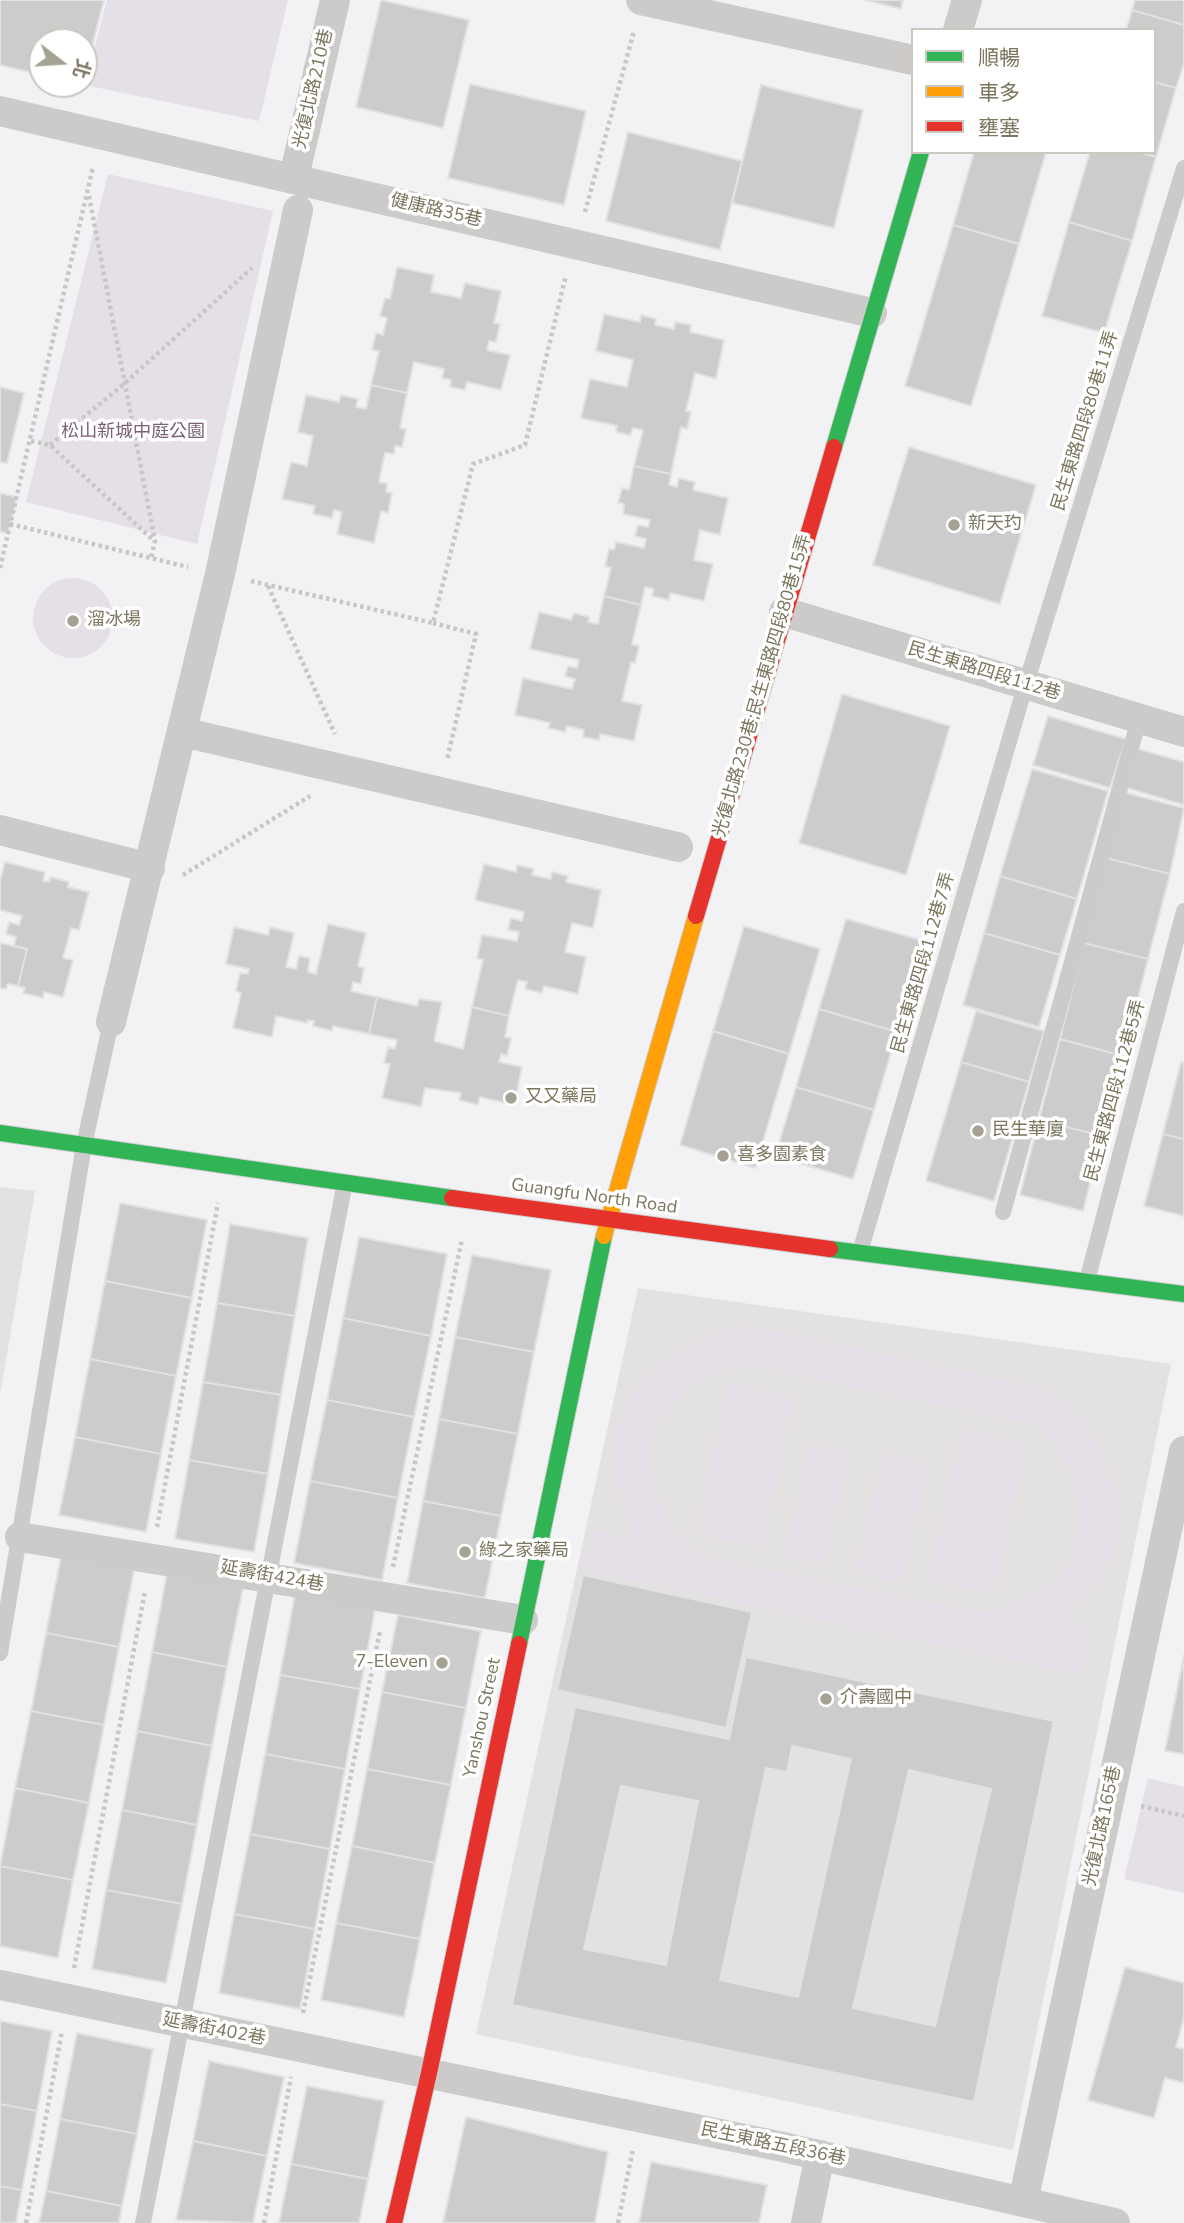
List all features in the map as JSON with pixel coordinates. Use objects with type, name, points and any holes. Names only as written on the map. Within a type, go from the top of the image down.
[{"type":"street","name":"光復北路210巷","points":[[294,177],[335,0]]},
{"type":"street","points":[[642,0],[911,60]]},
{"type":"street","points":[[959,28],[967,0]]},
{"type":"street","name":"健康路35巷","points":[[0,111],[872,313]]},
{"type":"street","name":"光復北路230巷;民生東路四段80巷15弄","points":[[607,1220],[783,612],[920,154]]},
{"type":"street","points":[[111,1023],[220,574],[298,210]]},
{"type":"street","name":"民生東路四段112巷","points":[[783,612],[1184,732]]},
{"type":"street","points":[[181,732],[440,789],[678,847]]},
{"type":"street","points":[[0,830],[150,868]]},
{"type":"street","name":"Guangfu North Road","points":[[0,1133],[607,1220],[1184,1294]]},
{"type":"street","name":"Yanshou Street","points":[[394,2223],[429,2073],[607,1220]]},
{"type":"street","name":"光復北路165巷","points":[[1023,2202],[1184,1451]]},
{"type":"street","name":"延壽街424巷","points":[[20,1537],[523,1620]]},
{"type":"street","name":"延壽街402巷","points":[[0,1985],[184,2025],[429,2073]]},
{"type":"street","name":"民生東路五段36巷","points":[[429,2073],[820,2155],[1115,2223]]},
{"type":"street","points":[[806,2223],[820,2155]]},
{"type":"lane","name":"民生東路四段80巷11弄","points":[[1025,686],[1184,168]]},
{"type":"lane","name":"民生東路四段112巷7弄","points":[[860,1252],[1025,686]]},
{"type":"lane","points":[[1003,1212],[1139,719]]},
{"type":"lane","name":"民生東路四段112巷5弄","points":[[1087,1282],[1184,911]]},
{"type":"lane","points":[[0,1653],[84,1144],[111,1023]]},
{"type":"lane","points":[[143,2223],[184,2025],[345,1182]]},
{"type":"path","points":[[583,220],[642,0]]},
{"type":"path","points":[[0,568],[94,162]]},
{"type":"path","points":[[88,191],[155,541],[151,558]]},
{"type":"path","points":[[50,445],[125,383],[273,249],[290,250]]},
{"type":"path","points":[[433,623],[473,464],[525,445],[566,271]]},
{"type":"path","points":[[31,440],[50,445],[155,541]]},
{"type":"path","points":[[10,524],[476,634],[440,789]]},
{"type":"path","points":[[26,2223],[218,1203]]},
{"type":"path","points":[[264,2223],[387,1597],[462,1239]]},
{"type":"path","points":[[1130,1804],[1184,1816]]},
{"type":"path","points":[[618,2223],[634,2148]]},
{"type":"shaded area","points":[[0,1187],[35,1191],[0,1395]]},
{"type":"shaded area","name":"介壽國中","points":[[638,1288],[1171,1364],[1013,2150],[476,2034]]},
{"type":"green space","points":[[107,0],[288,0],[259,121],[98,88],[98,35]]},
{"type":"green space","name":"松山新城中庭公園","points":[[108,174],[273,211],[197,544],[26,502]]},
{"type":"green space","name":"溜冰場","points":[[73,578],[88,581],[101,590],[110,603],[113,618],[110,633],[101,646],[88,655],[73,658],[58,655],[45,646],[36,633],[33,618],[36,603],[45,590],[58,581]]},
{"type":"green space","points":[[746,1325],[1049,1390],[1090,1428],[1118,1496],[1116,1544],[1106,1569],[1097,1585],[1074,1606],[1065,1623],[1090,1629],[1080,1674],[584,1570],[591,1531],[637,1540],[618,1486],[615,1461],[616,1437],[622,1414],[634,1392],[652,1372],[677,1353],[719,1332]],"holes":[[[750,1365],[1036,1425],[1052,1440],[1073,1478],[1079,1499],[1077,1541],[1070,1561],[1050,1586],[1025,1600],[989,1614],[708,1558],[684,1542],[668,1520],[652,1479],[647,1453],[653,1433],[676,1399],[686,1390],[708,1376]]]},
{"type":"green space","points":[[728,1383],[794,1396],[762,1548],[697,1534]]},
{"type":"green space","points":[[961,1429],[1026,1443],[994,1594],[929,1581]]},
{"type":"green space","points":[[810,1444],[849,1452],[824,1566],[785,1557]]},
{"type":"green space","points":[[883,1453],[929,1463],[901,1583],[856,1572]]},
{"type":"green space","points":[[1148,1778],[1184,1787],[1184,1893],[1124,1879]]},
{"type":"building","points":[[0,0],[104,0],[97,28],[28,28],[28,72],[0,65]]},
{"type":"building","points":[[381,0],[469,20],[443,128],[356,107]]},
{"type":"building","points":[[865,0],[903,0],[901,9]]},
{"type":"building","points":[[1135,0],[1184,0],[1184,25],[1132,10]]},
{"type":"building","points":[[1132,10],[1184,25],[1184,63],[1176,88],[1156,83],[1156,28],[1127,28]]},
{"type":"building","points":[[1156,83],[1176,88],[1156,157],[1146,154],[1156,154]]},
{"type":"building","points":[[470,84],[586,111],[564,205],[448,178]]},
{"type":"building","points":[[761,85],[863,110],[834,228],[732,203]]},
{"type":"building","points":[[628,132],[742,161],[720,250],[606,221]]},
{"type":"building","points":[[973,154],[1045,154],[1019,244],[953,225]]},
{"type":"building","points":[[1089,154],[1146,154],[1156,157],[1132,241],[1069,222]]},
{"type":"building","points":[[1069,222],[1132,241],[1104,333],[1042,316]]},
{"type":"building","points":[[953,225],[1019,244],[971,406],[905,386]]},
{"type":"building","points":[[397,267],[434,275],[431,292],[461,298],[465,283],[501,291],[494,323],[500,324],[496,342],[489,341],[487,350],[510,355],[501,390],[467,382],[465,390],[450,387],[451,380],[442,378],[444,369],[414,362],[407,393],[371,385],[379,351],[372,350],[376,333],[383,335],[387,318],[380,316],[385,298],[390,299]]},
{"type":"building","points":[[604,314],[640,322],[641,315],[656,319],[655,325],[674,329],[675,322],[691,325],[690,332],[724,340],[716,379],[695,373],[686,411],[691,412],[687,429],[681,427],[671,474],[634,466],[643,430],[633,428],[630,435],[616,432],[617,426],[581,418],[590,379],[627,387],[633,360],[596,351]]},
{"type":"building","points":[[371,385],[407,393],[400,428],[406,429],[402,447],[395,446],[394,454],[385,453],[379,482],[387,484],[386,492],[392,493],[388,513],[381,511],[374,543],[337,534],[342,512],[334,510],[332,518],[313,514],[315,506],[282,499],[291,462],[307,466],[313,436],[298,432],[306,395],[339,402],[341,395],[358,399],[356,407],[366,409]]},
{"type":"building","points":[[0,387],[24,393],[7,463],[0,462]]},
{"type":"building","name":"新天玓","points":[[909,447],[1036,485],[1000,604],[873,565]]},
{"type":"building","points":[[634,466],[671,474],[669,485],[677,487],[679,478],[695,482],[693,490],[728,498],[720,535],[700,530],[694,560],[713,564],[704,601],[670,593],[669,600],[652,596],[654,589],[645,587],[641,605],[604,596],[611,568],[605,566],[609,549],[614,550],[616,542],[644,548],[646,539],[635,536],[638,525],[648,527],[650,520],[623,514],[624,504],[618,503],[622,488],[629,490]]},
{"type":"building","points":[[0,493],[17,497],[8,533],[0,532]]},
{"type":"building","points":[[604,596],[641,605],[632,644],[639,646],[635,663],[631,662],[622,701],[642,705],[634,741],[600,734],[599,740],[583,737],[584,730],[567,726],[565,732],[548,728],[550,723],[515,715],[523,678],[572,689],[575,679],[565,676],[568,666],[577,668],[579,660],[530,649],[539,612],[571,620],[574,613],[589,617],[588,622],[598,624]]},
{"type":"building","points":[[842,694],[950,726],[906,875],[799,843]]},
{"type":"building","points":[[1048,716],[1126,739],[1110,788],[1033,765]]},
{"type":"building","points":[[1138,749],[1184,762],[1184,805],[1127,788]]},
{"type":"building","points":[[1032,769],[1108,791],[1077,899],[1000,876]]},
{"type":"building","points":[[1123,792],[1184,808],[1170,874],[1106,858]]},
{"type":"building","points":[[1106,858],[1170,874],[1148,959],[1084,943]]},
{"type":"building","points":[[5,862],[45,872],[43,881],[49,882],[50,877],[69,882],[68,887],[89,892],[79,930],[71,928],[63,958],[73,960],[63,997],[44,992],[43,998],[23,993],[25,988],[18,986],[27,949],[14,946],[16,937],[6,934],[9,922],[19,925],[22,916],[0,910],[0,880]]},
{"type":"building","points":[[484,864],[516,872],[517,865],[534,869],[532,875],[551,879],[552,872],[568,876],[566,882],[601,890],[593,928],[572,923],[565,952],[586,957],[578,994],[544,986],[542,993],[525,989],[527,982],[518,980],[509,1016],[472,1007],[483,960],[477,958],[482,935],[517,941],[519,932],[508,930],[511,918],[522,921],[524,912],[475,900]]},
{"type":"building","points":[[1000,876],[1077,899],[1060,955],[984,933]]},
{"type":"building","points":[[846,919],[924,941],[897,1032],[819,1009]]},
{"type":"building","points":[[328,924],[366,933],[358,966],[364,968],[361,984],[353,982],[351,991],[377,997],[369,1034],[333,1026],[332,1031],[313,1026],[314,1021],[307,1020],[307,1023],[276,1016],[272,1037],[233,1028],[241,993],[236,991],[240,973],[248,974],[249,969],[226,964],[234,927],[268,935],[270,927],[294,933],[286,967],[296,969],[299,956],[310,958],[308,972],[316,974]]},
{"type":"building","points":[[744,926],[820,949],[789,1054],[713,1031]]},
{"type":"building","points":[[984,933],[1060,955],[1039,1027],[963,1005]]},
{"type":"building","points":[[0,943],[27,949],[18,986],[8,984],[6,989],[0,988]]},
{"type":"building","points":[[1084,943],[1148,959],[1123,1056],[1060,1039]]},
{"type":"building","points":[[377,997],[417,1006],[419,999],[442,1002],[434,1041],[463,1049],[472,1007],[509,1016],[505,1037],[511,1038],[507,1056],[501,1054],[499,1062],[522,1067],[514,1105],[480,1097],[478,1105],[459,1100],[461,1093],[425,1088],[421,1107],[382,1098],[390,1064],[384,1063],[388,1047],[395,1049],[397,1040],[369,1034]]},
{"type":"building","points":[[819,1009],[897,1032],[874,1110],[796,1087]]},
{"type":"building","points":[[976,1011],[1044,1031],[1029,1082],[961,1062]]},
{"type":"building","points":[[713,1031],[789,1054],[755,1168],[680,1145]]},
{"type":"building","points":[[1060,1039],[1123,1056],[1102,1136],[1039,1120]]},
{"type":"building","name":"民生華廈","points":[[961,1062],[1029,1082],[994,1201],[926,1181]]},
{"type":"building","points":[[1181,1062],[1184,1063],[1184,1139],[1163,1134]]},
{"type":"building","points":[[796,1087],[874,1110],[853,1179],[775,1156]]},
{"type":"building","points":[[1039,1120],[1102,1136],[1083,1211],[1020,1195]]},
{"type":"building","points":[[1163,1134],[1184,1139],[1184,1216],[1144,1206]]},
{"type":"building","points":[[120,1203],[207,1220],[192,1298],[105,1281]]},
{"type":"building","points":[[230,1224],[308,1238],[295,1316],[217,1303]]},
{"type":"building","points":[[359,1237],[447,1254],[431,1336],[343,1318]]},
{"type":"building","points":[[472,1255],[551,1270],[534,1352],[455,1337]]},
{"type":"building","points":[[105,1281],[192,1298],[176,1376],[90,1359]]},
{"type":"building","points":[[217,1303],[295,1316],[281,1395],[203,1382]]},
{"type":"building","points":[[343,1318],[431,1336],[414,1417],[327,1400]]},
{"type":"building","points":[[455,1337],[534,1352],[518,1434],[439,1419]]},
{"type":"building","points":[[90,1359],[176,1376],[161,1454],[75,1437]]},
{"type":"building","points":[[203,1382],[281,1395],[268,1474],[189,1460]]},
{"type":"building","points":[[327,1400],[414,1417],[398,1498],[310,1481]]},
{"type":"building","points":[[439,1419],[518,1434],[501,1516],[423,1501]]},
{"type":"building","points":[[75,1437],[161,1454],[146,1532],[59,1515]]},
{"type":"building","points":[[189,1460],[268,1474],[254,1552],[175,1539]]},
{"type":"building","points":[[310,1481],[398,1498],[382,1580],[294,1563]]},
{"type":"building","points":[[423,1501],[501,1516],[485,1598],[407,1583]]},
{"type":"building","points":[[61,1556],[134,1570],[119,1647],[46,1633]]},
{"type":"building","points":[[167,1573],[243,1588],[227,1667],[152,1652]]},
{"type":"building","points":[[583,1575],[752,1612],[726,1728],[557,1690]]},
{"type":"building","points":[[295,1594],[375,1610],[360,1689],[280,1675]]},
{"type":"building","points":[[398,1615],[481,1631],[466,1708],[382,1692]]},
{"type":"building","points":[[46,1633],[119,1647],[104,1725],[31,1711]]},
{"type":"building","points":[[152,1652],[227,1667],[212,1746],[137,1731]]},
{"type":"building","points":[[1184,1655],[1184,1754],[1165,1751]]},
{"type":"building","points":[[746,1657],[1054,1721],[974,2102],[512,2005],[575,1707],[729,1739]],"holes":[[[792,1746],[851,1759],[798,1997],[720,1980],[766,1768],[787,1772]],[[909,1770],[991,1789],[935,2026],[853,2008]],[[621,1786],[698,1801],[666,1965],[584,1949]]]},
{"type":"building","points":[[280,1675],[360,1689],[345,1769],[265,1754]]},
{"type":"building","points":[[382,1692],[466,1708],[451,1785],[367,1769]]},
{"type":"building","points":[[31,1711],[104,1725],[89,1803],[15,1788]]},
{"type":"building","points":[[137,1731],[212,1746],[197,1825],[122,1810]]},
{"type":"building","points":[[265,1754],[345,1769],[330,1849],[250,1834]]},
{"type":"building","points":[[367,1769],[451,1785],[435,1863],[352,1846]]},
{"type":"building","points":[[15,1788],[89,1803],[73,1880],[0,1866]]},
{"type":"building","points":[[122,1810],[197,1825],[182,1904],[106,1890]]},
{"type":"building","points":[[250,1834],[330,1849],[315,1929],[234,1914]]},
{"type":"building","points":[[352,1846],[435,1863],[420,1939],[336,1923]]},
{"type":"building","points":[[0,1866],[73,1880],[58,1958],[0,1946]]},
{"type":"building","points":[[106,1890],[182,1904],[166,1983],[92,1969]]},
{"type":"building","points":[[234,1914],[315,1929],[300,2009],[219,1993]]},
{"type":"building","points":[[336,1923],[420,1939],[404,2017],[321,2000]]},
{"type":"building","points":[[1125,1967],[1184,1983],[1184,2017],[1176,2047],[1184,2049],[1184,2083],[1165,2078],[1154,2118],[1088,2100]]},
{"type":"building","points":[[0,2021],[52,2031],[37,2111],[0,2104]]},
{"type":"building","points":[[77,2033],[153,2049],[137,2134],[60,2119]]},
{"type":"building","points":[[209,2061],[284,2077],[267,2156],[193,2141]]},
{"type":"building","points":[[307,2086],[384,2101],[368,2179],[291,2164]]},
{"type":"building","points":[[0,2104],[37,2111],[22,2190],[0,2186]]},
{"type":"building","points":[[466,2117],[608,2152],[595,2223],[443,2223]]},
{"type":"building","points":[[60,2119],[137,2134],[122,2206],[46,2191]]},
{"type":"building","points":[[193,2141],[267,2156],[253,2223],[176,2220]]},
{"type":"building","points":[[651,2162],[767,2185],[759,2223],[639,2223]]},
{"type":"building","points":[[291,2164],[368,2179],[359,2223],[279,2223]]},
{"type":"building","points":[[0,2186],[22,2190],[16,2223],[0,2223]]},
{"type":"building","points":[[46,2191],[122,2206],[119,2223],[39,2223]]},
{"type":"traffic: fast","points":[[834,447],[920,154]]},
{"type":"traffic: fast","points":[[0,1133],[452,1198]]},
{"type":"traffic: fast","points":[[519,1644],[604,1236]]},
{"type":"traffic: fast","points":[[830,1249],[1184,1294]]},
{"type":"traffic: slow","points":[[604,1236],[696,916]]},
{"type":"traffic: jam","points":[[696,916],[834,447]]},
{"type":"traffic: jam","points":[[452,1198],[830,1249]]},
{"type":"traffic: jam","points":[[394,2223],[429,2073],[519,1644]]},
{"type":"place","name":"新天玓","points":[[954,525]]},
{"type":"place","name":"溜冰場","points":[[73,621]]},
{"type":"place","name":"又又藥局","points":[[511,1098]]},
{"type":"place","name":"民生華廈","points":[[978,1131]]},
{"type":"place","name":"喜多園素食","points":[[723,1156]]},
{"type":"place","name":"綠之家藥局","points":[[465,1552]]},
{"type":"place","name":"7-Eleven","points":[[442,1663]]},
{"type":"place","name":"介壽國中","points":[[826,1699]]}]
